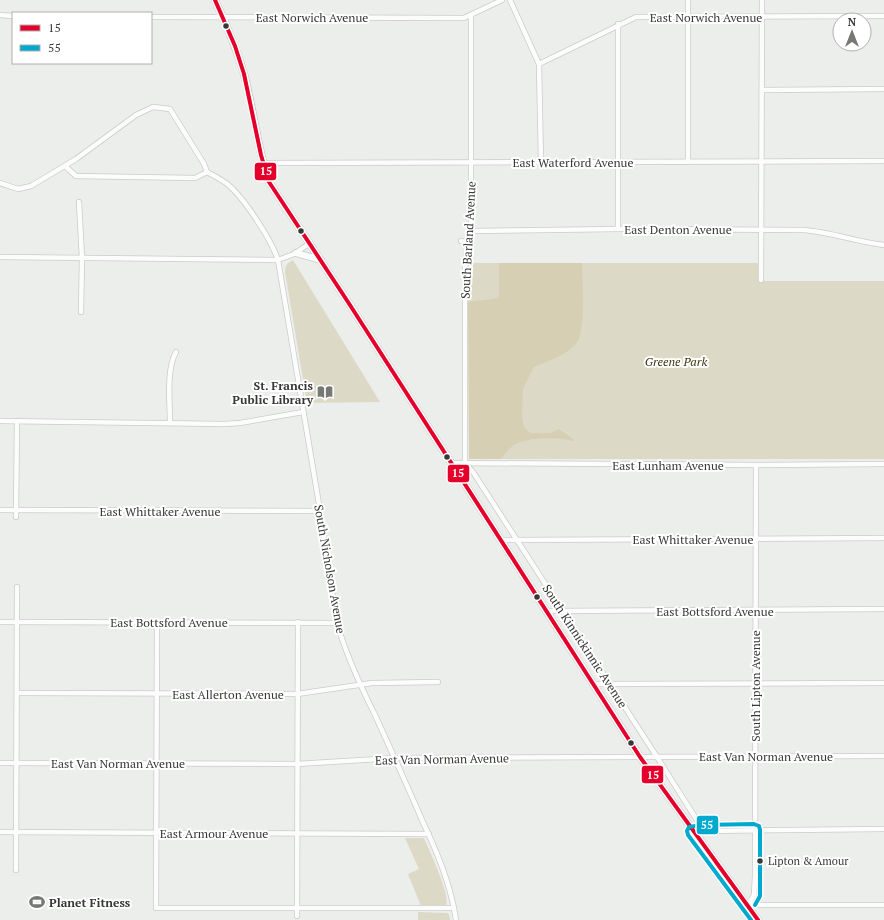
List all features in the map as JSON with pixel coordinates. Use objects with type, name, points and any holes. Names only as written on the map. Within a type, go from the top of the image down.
[{"type":"street","name":"South Kinnickinnic Avenue","points":[[215,0],[238,54],[263,163],[269,182],[322,261],[640,757],[758,920]]},
{"type":"street","points":[[471,16],[502,0]]},
{"type":"street","points":[[510,0],[539,64],[541,162]]},
{"type":"street","points":[[688,0],[688,162]]},
{"type":"street","points":[[761,280],[762,0]]},
{"type":"street","points":[[0,15],[12,16]]},
{"type":"street","name":"East Norwich Avenue","points":[[153,17],[464,18],[471,16]]},
{"type":"street","name":"South Barland Avenue","points":[[465,464],[465,261],[471,231],[472,162],[471,16]]},
{"type":"street","name":"East Norwich Avenue","points":[[539,64],[618,24],[636,17],[884,16]]},
{"type":"street","points":[[618,24],[618,229]]},
{"type":"street","points":[[762,90],[884,89]]},
{"type":"street","points":[[0,183],[18,189],[31,186],[65,166],[136,115],[153,107],[170,108],[204,164],[207,172],[195,178],[76,176],[65,166]]},
{"type":"street","name":"East Waterford Avenue","points":[[263,163],[884,161]]},
{"type":"street","name":"South Nicholson Avenue","points":[[207,172],[226,183],[242,199],[274,250],[278,260],[337,623],[346,651],[360,685],[429,834],[448,882],[456,920]]},
{"type":"street","points":[[79,202],[82,258],[81,312]]},
{"type":"street","name":"East Denton Avenue","points":[[471,231],[761,229],[818,231],[861,242],[884,245]]},
{"type":"street","points":[[461,241],[468,243]]},
{"type":"street","points":[[0,257],[278,260],[296,253],[310,243]]},
{"type":"street","points":[[296,253],[322,261]]},
{"type":"street","points":[[170,424],[170,369],[172,358],[176,352]]},
{"type":"street","points":[[0,421],[229,424],[303,412]]},
{"type":"street","points":[[16,517],[17,421]]},
{"type":"street","name":"East Lunham Avenue","points":[[452,463],[756,465],[884,464]]},
{"type":"street","name":"South Kinnickinnic Avenue","points":[[465,464],[473,472],[562,612],[610,684],[700,824],[702,831]]},
{"type":"street","name":"South Lipton Avenue","points":[[748,905],[754,895],[756,465]]},
{"type":"street","name":"East Whittaker Avenue","points":[[0,510],[320,511]]},
{"type":"street","name":"East Whittaker Avenue","points":[[501,540],[884,538]]},
{"type":"street","points":[[16,870],[17,587]]},
{"type":"street","name":"East Bottsford Avenue","points":[[547,611],[755,611],[884,609]]},
{"type":"street","name":"East Bottsford Avenue","points":[[0,622],[337,623]]},
{"type":"street","points":[[157,622],[156,908],[454,908]]},
{"type":"street","points":[[296,916],[298,622]]},
{"type":"street","name":"East Allerton Avenue","points":[[16,693],[297,694],[360,685],[438,682]]},
{"type":"street","points":[[594,684],[884,683]]},
{"type":"street","name":"East Van Norman Avenue","points":[[0,763],[297,764],[395,758],[884,756]]},
{"type":"street","points":[[693,832],[884,829]]},
{"type":"street","name":"East Armour Avenue","points":[[0,832],[429,834]]},
{"type":"street","points":[[748,905],[884,905]]},
{"type":"green space","points":[[293,260],[380,402],[307,403],[285,272],[285,268],[289,262]]},
{"type":"green space","name":"Greene Park","points":[[468,263],[762,263],[762,281],[884,281],[884,459],[469,459]]},
{"type":"green space","points":[[405,838],[424,838],[443,883],[447,901],[446,906],[421,906],[408,874],[419,869]]},
{"type":"green space","points":[[418,912],[447,913],[449,914],[450,920],[418,920]]},
{"type":"shaded area","points":[[499,263],[582,263],[583,294],[582,319],[579,339],[571,349],[556,358],[534,367],[523,389],[522,417],[524,427],[530,433],[550,433],[559,429],[574,440],[551,438],[527,440],[514,445],[501,459],[469,459],[468,302],[499,298]]},
{"type":"transit line","name":"15","points":[[215,0],[235,46],[244,74],[261,155],[269,182],[348,302],[640,757],[758,920]]},
{"type":"transit line","name":"55","points":[[751,920],[688,835],[687,831],[689,827],[702,825],[754,824],[759,826],[760,896],[755,905]]},
{"type":"place","name":"St. Francis Public Library","points":[[325,392]]},
{"type":"place","name":"Lipton & Amour","points":[[760,861]]},
{"type":"place","name":"Planet Fitness","points":[[37,902]]}]
